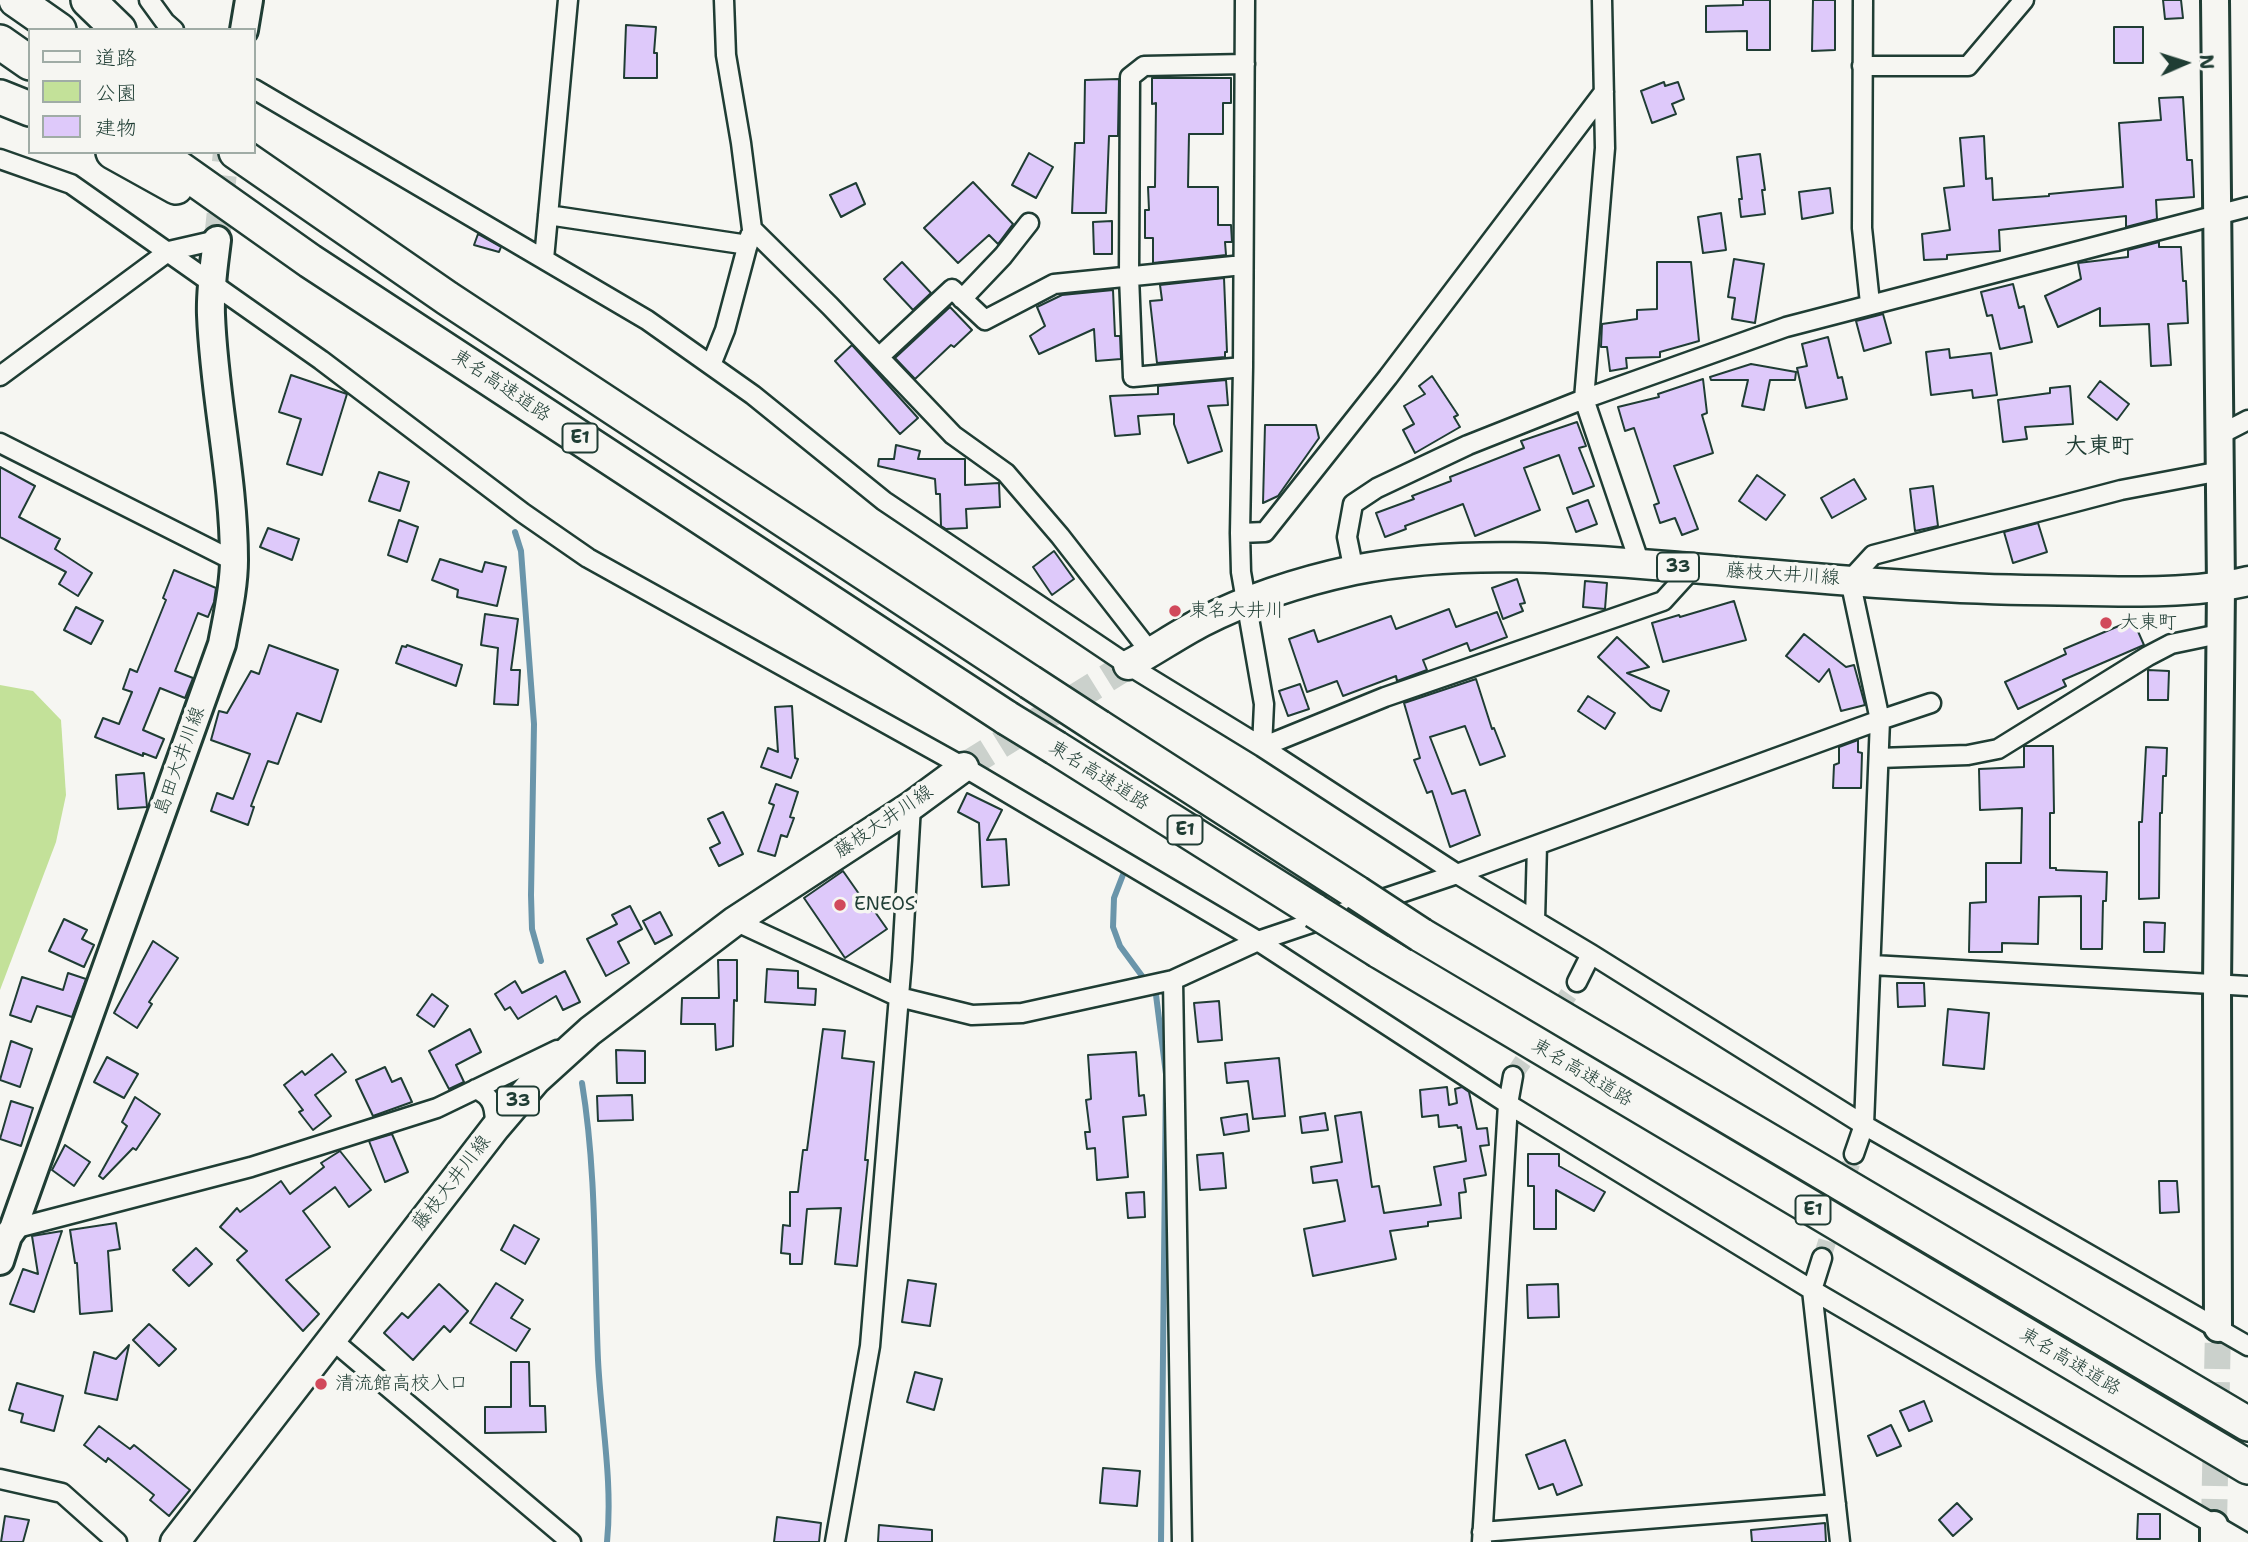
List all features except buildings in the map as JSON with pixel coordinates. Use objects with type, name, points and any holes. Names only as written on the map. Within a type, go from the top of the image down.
[{"type":"highway","points":[[16,0],[56,28]]},
{"type":"highway","points":[[88,0],[117,28]]},
{"type":"highway","points":[[0,42],[28,62]]},
{"type":"highway","points":[[0,97],[28,109]]},
{"type":"highway","points":[[256,150],[373,235],[447,298]]},
{"type":"highway","points":[[117,154],[310,261]]},
{"type":"highway","name":"東名高速道路","points":[[159,154],[310,261],[1007,718],[1379,951],[2248,1467]]},
{"type":"highway","name":"東名高速道路","points":[[239,154],[447,298],[1030,682],[1421,935],[2248,1424]]},
{"type":"main road","name":"藤枝大井川線","points":[[1139,659],[1202,623],[1247,602],[1354,570],[1428,559],[1527,558],[1640,564],[1984,589],[2122,591],[2235,584]]},
{"type":"main road","name":"藤枝大井川線","points":[[175,1542],[495,1128],[536,1080],[590,1031],[735,921],[911,806],[964,767]]},
{"type":"street","points":[[149,0],[172,28]]},
{"type":"street","points":[[244,28],[249,0]]},
{"type":"street","points":[[544,259],[568,0]]},
{"type":"street","points":[[711,365],[725,330],[750,237],[741,143],[726,55],[724,0]]},
{"type":"street","points":[[1245,0],[1240,533],[1241,572],[1264,704],[1262,747]]},
{"type":"street","points":[[1602,0],[1605,148],[1584,399],[1640,564]]},
{"type":"street","points":[[1863,0],[1862,228],[1870,303]]},
{"type":"street","points":[[1862,66],[1968,66],[2024,0]]},
{"type":"street","points":[[2215,0],[2219,435],[2235,584],[2219,634],[2218,1328]]},
{"type":"street","points":[[1243,367],[1133,377],[1129,276],[1130,77],[1144,66],[1245,64]]},
{"type":"street","points":[[256,90],[647,320],[753,395],[884,501],[1139,659],[1262,747],[1457,874],[1591,954],[1864,1125],[2248,1346]]},
{"type":"street","points":[[1240,533],[1265,532],[1396,366],[1604,92]]},
{"type":"street","points":[[0,159],[71,184],[321,360],[523,513],[588,558],[964,767],[1258,941],[1508,1104],[1812,1290],[2214,1533],[2244,1542]]},
{"type":"street","points":[[1354,570],[1347,537],[1353,504],[1377,488],[1468,445],[1584,399],[1786,327],[1870,303],[2248,207]]},
{"type":"street","points":[[548,215],[750,237],[880,357],[954,435],[1006,473],[1060,536],[1139,659]]},
{"type":"street","points":[[962,299],[1003,256],[1029,223]]},
{"type":"street","points":[[0,376],[169,251],[217,240]]},
{"type":"street","name":"島田大井川線","points":[[5,1241],[222,645],[234,561],[233,517],[211,313],[217,240]]},
{"type":"street","points":[[880,357],[952,289],[985,320],[1054,285],[1243,265]]},
{"type":"street","points":[[2219,435],[2248,420]]},
{"type":"street","points":[[0,443],[234,561]]},
{"type":"street","points":[[1854,1154],[1864,1125],[1880,720],[1850,580],[1873,555],[2121,490],[2221,471]]},
{"type":"street","points":[[1262,747],[1385,697],[1663,601],[1693,568]]},
{"type":"street","points":[[1879,758],[1968,755],[1998,749],[2171,644],[2219,634]]},
{"type":"street","points":[[735,921],[899,998],[972,1015],[1022,1013],[1173,980],[1258,941],[1457,874],[1931,703]]},
{"type":"street","points":[[835,1542],[870,1346],[899,998],[911,806]]},
{"type":"street","points":[[1535,920],[1536,845]]},
{"type":"street","points":[[1577,982],[1591,954]]},
{"type":"street","points":[[1872,965],[2248,986]]},
{"type":"street","points":[[1173,980],[1182,1542]]},
{"type":"street","points":[[5,1241],[437,1108],[542,1058],[590,1031]]},
{"type":"street","points":[[1513,1076],[1508,1104],[1482,1537],[1836,1504]]},
{"type":"street","points":[[476,1089],[490,1098],[495,1109],[495,1128]]},
{"type":"street","points":[[1822,1258],[1812,1290],[1840,1542]]},
{"type":"street","points":[[331,1339],[571,1542]]},
{"type":"street","points":[[0,1479],[62,1493],[117,1542]]},
{"type":"green space","points":[[0,685],[33,691],[61,720],[66,795],[56,842],[0,990]]},
{"type":"waterway","points":[[515,532],[521,551],[534,724],[532,929],[541,961]]},
{"type":"waterway","points":[[1126,867],[1114,898],[1113,927],[1120,946],[1156,995],[1166,1074],[1161,1542]]},
{"type":"waterway","points":[[582,1083],[593,1186],[598,1360],[609,1496],[607,1542]]},
{"type":"tunnel","points":[[217,240],[226,154]]},
{"type":"tunnel","points":[[964,767],[1128,665]]},
{"type":"tunnel","points":[[1513,1076],[1577,982]]},
{"type":"tunnel","points":[[1822,1258],[1854,1154]]},
{"type":"tunnel","points":[[2214,1525],[2218,1328]]},
{"type":"place","name":"東名大井川","points":[[1175,611]]},
{"type":"place","name":"大東町","points":[[2106,623]]},
{"type":"place","name":"ENEOS","points":[[840,905]]},
{"type":"place","name":"清流館高校入口","points":[[321,1384]]},
{"type":"district","name":"大東町","points":[[2099,447]]}]
